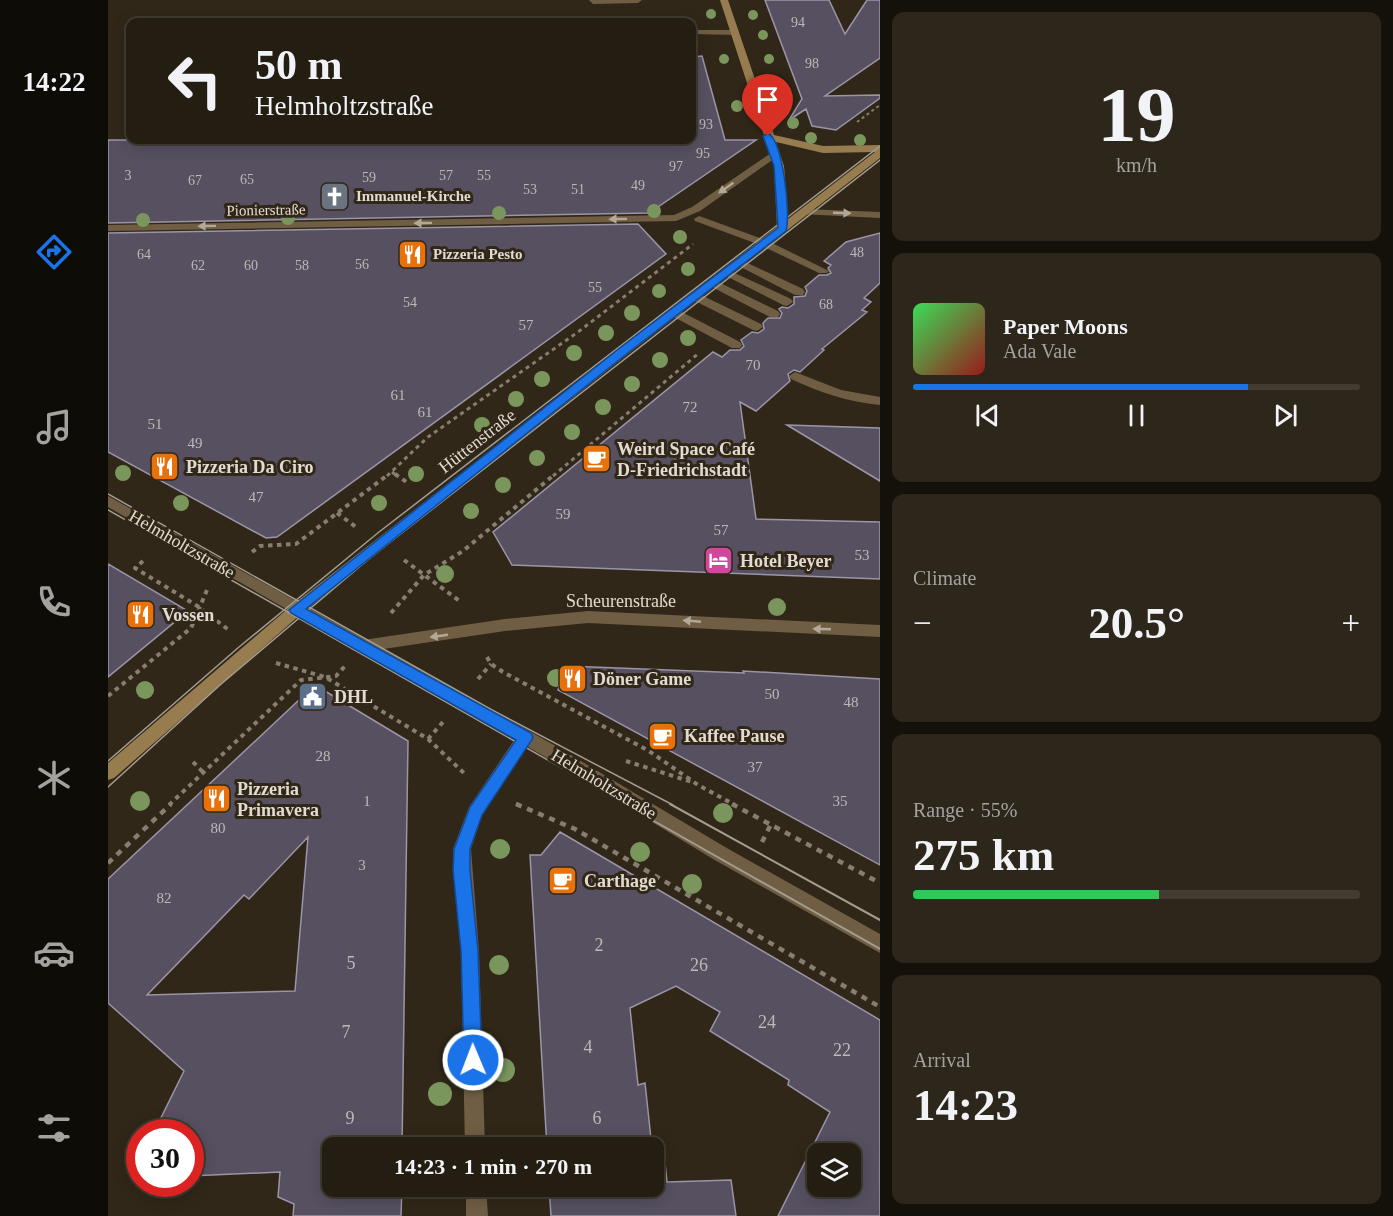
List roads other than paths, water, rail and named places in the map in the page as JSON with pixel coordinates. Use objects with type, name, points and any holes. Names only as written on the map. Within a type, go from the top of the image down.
[{"type":"main road","points":[[723,0],[779,166],[783,229]]},
{"type":"main road","points":[[768,136],[819,151],[880,150]]},
{"type":"main road","name":"Hüttenstraße","points":[[108,773],[296,610],[783,229],[880,150]]},
{"type":"street","points":[[593,1],[638,0]]},
{"type":"street","points":[[696,33],[734,33]]},
{"type":"street","name":"Pionierstraße","points":[[108,228],[676,218],[696,209],[774,154]]},
{"type":"street","points":[[804,212],[880,215]]},
{"type":"street","points":[[699,219],[764,243],[823,271]]},
{"type":"street","points":[[739,262],[799,292]]},
{"type":"street","points":[[726,272],[787,302]]},
{"type":"street","points":[[712,283],[774,314]]},
{"type":"street","points":[[695,296],[757,327]]},
{"type":"street","points":[[674,312],[736,345]]},
{"type":"street","points":[[795,376],[828,391],[864,400],[880,401]]},
{"type":"street","name":"Helmholtzstraße","points":[[108,501],[296,610],[525,738],[719,853],[880,944]]},
{"type":"street","name":"Scheurenstraße","points":[[363,646],[505,625],[588,617],[663,618],[751,626],[880,631]]},
{"type":"street","points":[[475,1137],[470,951],[462,849],[475,812],[525,738]]},
{"type":"street","points":[[476,1197],[477,1216]]},
{"type":"tram line","points":[[296,600],[379,532],[880,146]]},
{"type":"tram line","points":[[311,608],[371,557],[880,160]]},
{"type":"tram line","points":[[108,494],[296,600]]},
{"type":"tram line","points":[[108,510],[284,610]]},
{"type":"tram line","points":[[284,610],[296,600]]},
{"type":"tram line","points":[[296,600],[311,608]]},
{"type":"tram line","points":[[299,618],[311,608]]},
{"type":"tram line","points":[[311,608],[492,710],[673,805]]},
{"type":"tram line","points":[[108,761],[284,610]]},
{"type":"tram line","points":[[284,610],[299,618]]},
{"type":"tram line","points":[[108,787],[220,685],[299,618]]},
{"type":"tram line","points":[[299,618],[627,805]]},
{"type":"tram line","points":[[624,804],[880,949]]},
{"type":"tram line","points":[[670,804],[880,920]]},
{"type":"place","name":"Immanuel-Kirche","points":[[335,196]]},
{"type":"place","name":"Pizzeria Pesto","points":[[412,254]]},
{"type":"place","name":"Weird Space Café D-Friedrichstadt","points":[[596,459]]},
{"type":"place","name":"Pizzeria Da Ciro","points":[[165,467]]},
{"type":"place","name":"Hotel Beyer","points":[[719,561]]},
{"type":"place","name":"Vossen","points":[[141,615]]},
{"type":"place","name":"Döner Game","points":[[572,679]]},
{"type":"place","name":"DHL","points":[[313,697]]},
{"type":"place","name":"Kaffee Pause","points":[[663,736]]},
{"type":"place","name":"Pizzeria Primavera","points":[[216,799]]},
{"type":"place","name":"Carthage","points":[[563,881]]}]
